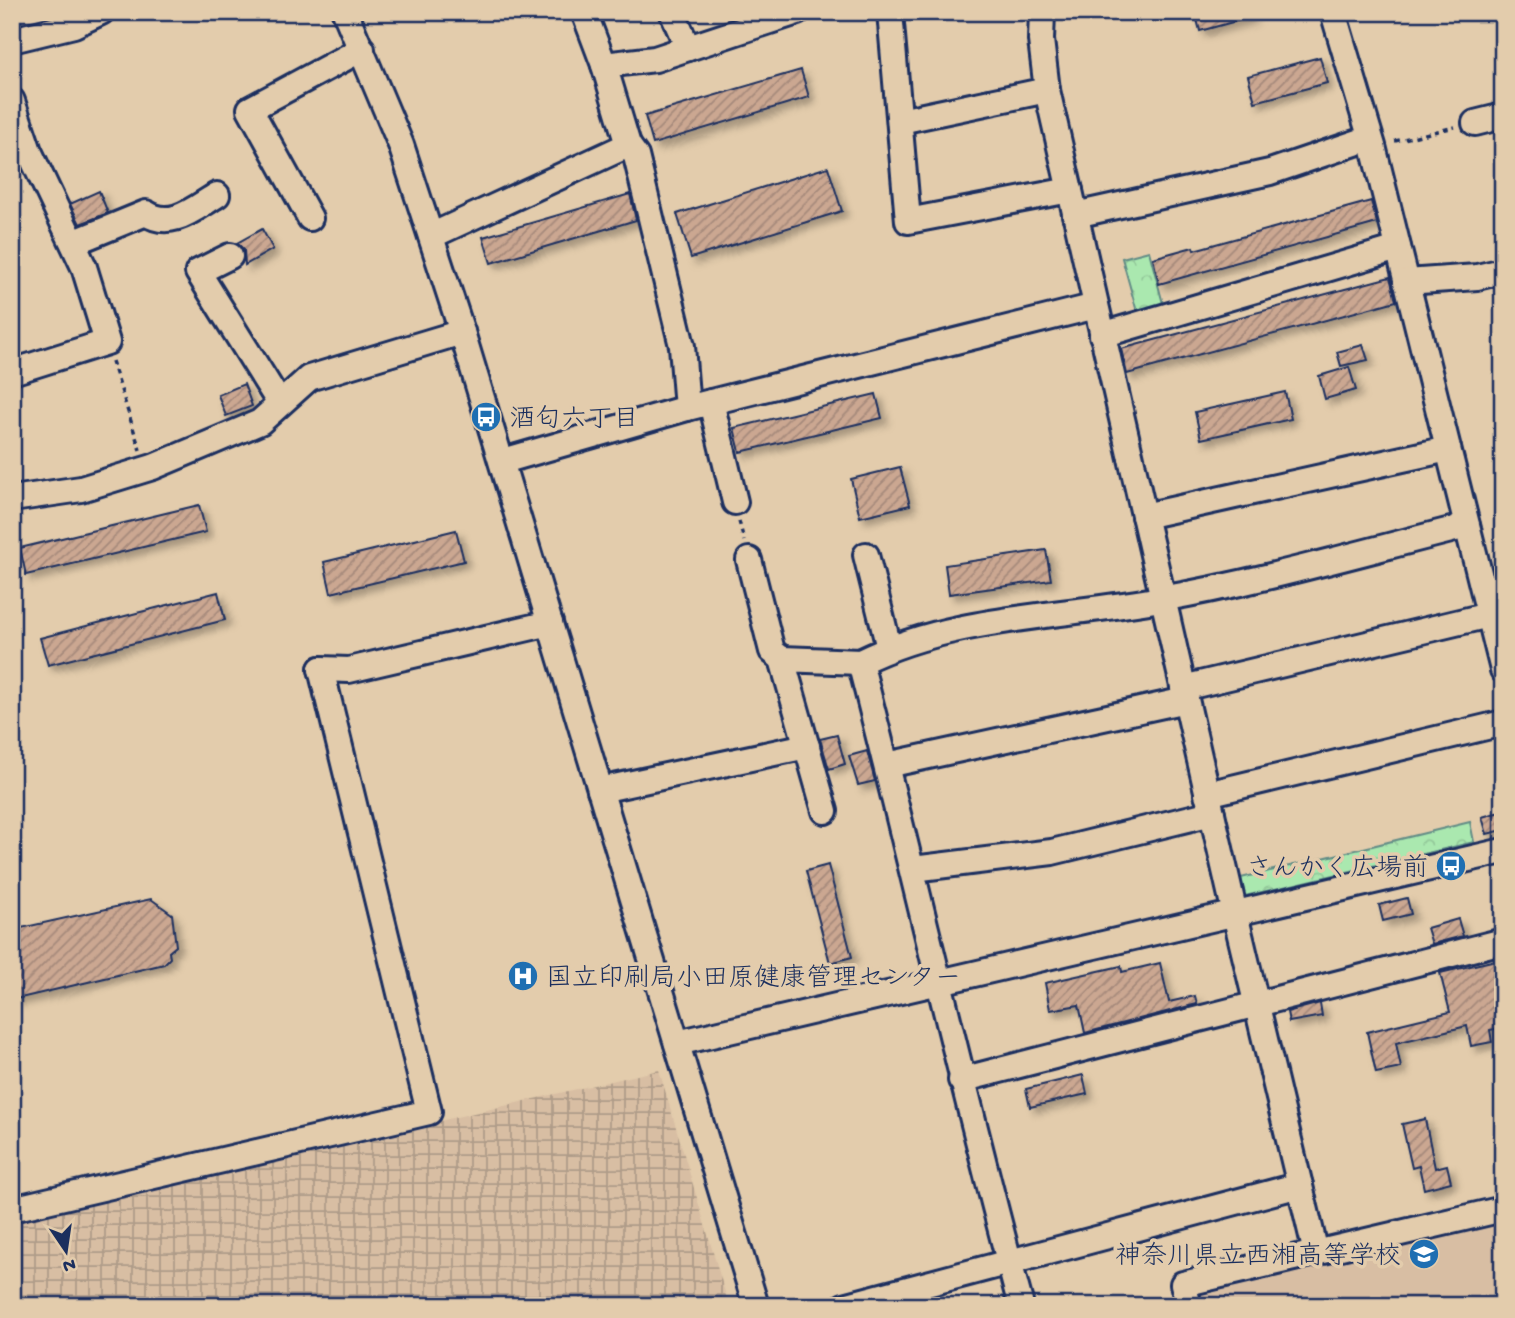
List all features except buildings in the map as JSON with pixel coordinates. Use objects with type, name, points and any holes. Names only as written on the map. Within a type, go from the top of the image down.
[{"type":"street","points":[[12,40],[74,25],[101,12]]},
{"type":"street","points":[[345,12],[401,145],[503,461],[756,1306]]},
{"type":"street","points":[[584,12],[604,65],[628,145],[635,156],[682,346],[687,408]]},
{"type":"street","points":[[672,12],[688,48]]},
{"type":"street","points":[[604,65],[655,60],[797,12]]},
{"type":"street","points":[[890,12],[908,221],[1070,190]]},
{"type":"street","points":[[1042,12],[1041,40],[1047,90],[1234,914],[1258,1004],[1316,1253]]},
{"type":"street","points":[[1333,12],[1371,142],[1503,670]]},
{"type":"street","points":[[310,218],[250,109],[362,49]]},
{"type":"street","points":[[900,121],[1047,90]]},
{"type":"street","points":[[12,102],[38,172],[75,242],[107,342],[12,372]]},
{"type":"street","points":[[1475,123],[1503,116]]},
{"type":"street","points":[[1075,215],[1270,172],[1371,142]]},
{"type":"street","points":[[431,236],[628,145]]},
{"type":"street","points":[[75,242],[146,213],[157,220],[180,218],[217,195]]},
{"type":"street","points":[[1102,335],[1398,248]]},
{"type":"street","points":[[230,256],[198,272],[279,402]]},
{"type":"street","points":[[1406,282],[1477,277],[1503,271]]},
{"type":"street","points":[[503,461],[687,408],[1096,306]]},
{"type":"street","points":[[12,499],[81,489],[146,469],[260,422],[279,402],[309,378],[462,332]]},
{"type":"street","points":[[712,402],[734,502]]},
{"type":"street","points":[[1144,516],[1448,449]]},
{"type":"street","points":[[782,659],[860,662],[889,648],[951,631],[1163,599],[1467,526]]},
{"type":"street","points":[[866,555],[889,648]]},
{"type":"street","points":[[749,560],[772,651],[782,659],[825,811]]},
{"type":"street","points":[[12,1209],[429,1112],[321,669],[346,654],[548,615]]},
{"type":"street","points":[[887,765],[1184,694],[1489,615]]},
{"type":"street","points":[[860,662],[941,982],[961,1080],[1021,1306]]},
{"type":"street","points":[[913,869],[1052,852],[1209,804],[1503,723]]},
{"type":"street","points":[[600,790],[807,746]]},
{"type":"street","points":[[677,1043],[1503,851]]},
{"type":"street","points":[[961,1080],[1503,941]]},
{"type":"street","points":[[844,1306],[1300,1185]]},
{"type":"street","points":[[1189,1306],[1183,1284],[1503,1209]]},
{"type":"path","points":[[1371,142],[1475,123]]},
{"type":"path","points":[[107,342],[120,393],[146,469]]},
{"type":"path","points":[[734,502],[749,560]]},
{"type":"shaded area","points":[[659,1070],[729,1306],[12,1306],[12,1220]]},
{"type":"shaded area","name":"神奈川県立西湘高等学校","points":[[1503,1213],[1503,1306],[1185,1306],[1188,1294]]},
{"type":"green space","points":[[1149,251],[1165,311],[1139,319],[1122,258]]},
{"type":"green space","points":[[1470,822],[1474,842],[1245,896],[1241,878]]},
{"type":"place","name":"酒匂六丁目","points":[[486,417]]},
{"type":"place","name":"さんかく広場前","points":[[1451,866]]},
{"type":"place","name":"国立印刷局小田原健康管理センター","points":[[523,976]]},
{"type":"place","name":"神奈川県立西湘高等学校","points":[[1424,1254]]}]
